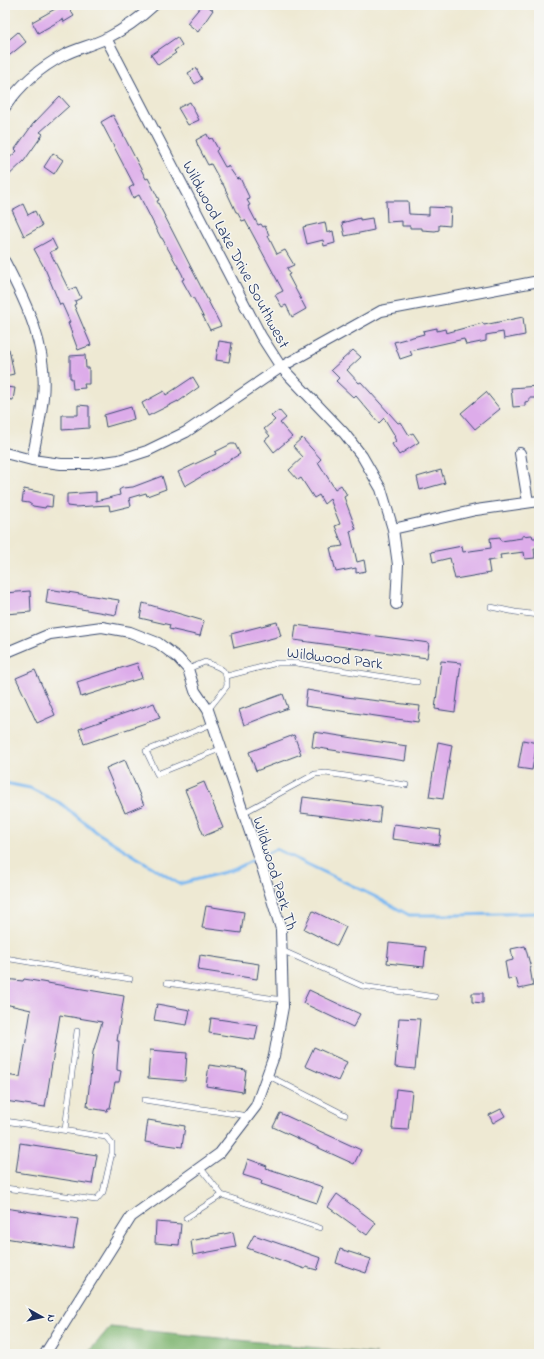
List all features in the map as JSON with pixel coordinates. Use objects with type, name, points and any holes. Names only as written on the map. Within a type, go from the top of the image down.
[{"type":"street","points":[[5,107],[12,97],[35,74],[64,55],[106,38],[138,20],[154,5]]},
{"type":"street","name":"Wildwood Lake Drive Southwest","points":[[106,38],[260,336],[281,367],[344,433],[362,456],[381,490],[393,529],[398,565],[396,604]]},
{"type":"street","points":[[5,262],[23,297],[37,334],[43,364],[44,395],[41,418],[32,460]]},
{"type":"street","points":[[5,453],[32,460],[61,464],[90,464],[119,460],[147,452],[186,432],[281,367],[381,311],[539,281]]},
{"type":"street","points":[[520,453],[528,502]]},
{"type":"street","points":[[393,529],[476,510],[539,501]]},
{"type":"street","name":"Wildwood Park Th","points":[[5,653],[50,634],[102,627],[130,632],[158,643],[178,658],[188,669],[195,691],[208,710],[281,929],[283,1000],[274,1056],[256,1106],[220,1153],[131,1217],[45,1354]]},
{"type":"lane","points":[[491,607],[539,615]]},
{"type":"lane","points":[[188,669],[205,662],[221,668],[227,676],[228,686],[208,710]]},
{"type":"lane","name":"Wildwood Park","points":[[227,676],[278,663],[296,663],[417,682]]},
{"type":"lane","points":[[212,724],[146,751],[157,774],[220,749]]},
{"type":"lane","points":[[243,813],[315,774],[326,773],[406,785]]},
{"type":"lane","points":[[281,950],[362,986],[435,997]]},
{"type":"lane","points":[[5,958],[130,979]]},
{"type":"lane","points":[[167,983],[283,1000]]},
{"type":"lane","points":[[65,1130],[77,1031]]},
{"type":"lane","points":[[267,1075],[346,1115]]},
{"type":"lane","points":[[144,1100],[248,1116]]},
{"type":"lane","points":[[5,1121],[106,1137],[112,1144],[112,1153],[103,1192],[96,1200],[5,1188]]},
{"type":"lane","points":[[200,1167],[222,1195],[320,1228]]},
{"type":"lane","points":[[186,1218],[222,1195]]},
{"type":"green space","points":[[110,1327],[377,1354],[87,1354]]},
{"type":"building","points":[[62,5],[67,5],[74,16],[64,22],[63,19],[38,33],[32,22]]},
{"type":"building","points":[[202,5],[206,5],[213,10],[198,32],[187,23]]},
{"type":"building","points":[[18,32],[26,42],[5,59],[5,43]]},
{"type":"building","points":[[177,37],[182,45],[174,51],[176,53],[158,65],[151,55]]},
{"type":"building","points":[[196,68],[202,79],[195,84],[188,73]]},
{"type":"building","points":[[60,96],[69,106],[40,132],[43,134],[24,161],[5,179],[5,162],[17,151],[15,149],[33,124]]},
{"type":"building","points":[[190,102],[199,120],[188,125],[178,108]]},
{"type":"building","points":[[113,115],[146,179],[148,178],[159,200],[157,201],[221,326],[210,330],[193,297],[192,298],[182,280],[184,279],[182,274],[161,238],[139,195],[133,198],[129,188],[134,185],[101,122]]},
{"type":"building","points":[[207,134],[209,139],[212,138],[218,149],[216,151],[225,167],[228,166],[237,179],[240,178],[250,199],[247,200],[250,205],[248,206],[258,225],[261,224],[263,227],[265,226],[277,254],[285,250],[294,265],[287,268],[290,274],[288,275],[306,309],[292,317],[286,305],[282,307],[275,295],[283,291],[245,220],[242,221],[236,212],[223,184],[211,164],[208,165],[198,146],[196,140]]},
{"type":"building","points":[[53,153],[63,160],[54,174],[44,167]]},
{"type":"building","points":[[386,201],[408,201],[409,214],[429,215],[429,207],[451,208],[450,226],[439,225],[439,230],[435,231],[402,226],[402,221],[387,222]]},
{"type":"building","points":[[23,204],[28,215],[35,211],[42,226],[24,236],[12,210]]},
{"type":"building","points":[[360,218],[360,220],[372,218],[374,230],[345,236],[342,223]]},
{"type":"building","points":[[325,222],[327,233],[333,231],[335,243],[324,246],[323,240],[307,244],[303,227]]},
{"type":"building","points":[[52,239],[57,249],[50,252],[69,290],[76,287],[81,298],[75,301],[76,304],[74,305],[91,345],[78,350],[68,323],[70,322],[62,304],[60,305],[46,271],[34,249]]},
{"type":"building","points":[[523,317],[525,335],[504,339],[503,332],[486,335],[486,341],[466,345],[464,339],[410,351],[412,355],[400,359],[394,342],[424,334],[423,331],[437,328],[437,331],[445,329],[446,333],[483,323],[484,325]]},
{"type":"building","points":[[219,341],[232,343],[229,362],[216,360]]},
{"type":"building","points":[[5,349],[9,349],[14,374],[5,376]]},
{"type":"building","points":[[353,350],[361,357],[347,370],[359,383],[361,382],[398,423],[401,422],[409,435],[413,433],[419,442],[399,455],[392,444],[396,441],[395,436],[384,418],[379,423],[356,396],[354,398],[336,381],[339,378],[331,370]]},
{"type":"building","points":[[85,355],[86,368],[89,368],[89,384],[84,384],[85,388],[73,389],[72,378],[70,378],[70,356]]},
{"type":"building","points":[[193,377],[199,387],[178,402],[148,416],[142,403],[164,391],[166,395]]},
{"type":"building","points":[[538,386],[539,398],[529,398],[529,401],[525,402],[525,406],[513,407],[511,388]]},
{"type":"building","points":[[5,387],[15,388],[13,400],[5,399]]},
{"type":"building","points":[[486,392],[500,409],[475,429],[461,413]]},
{"type":"building","points":[[78,405],[89,406],[89,428],[62,430],[62,415],[78,415]]},
{"type":"building","points":[[131,407],[134,419],[106,427],[104,415]]},
{"type":"building","points":[[279,410],[286,418],[280,423],[292,437],[274,452],[265,440],[270,436],[264,429],[275,420],[271,416]]},
{"type":"building","points":[[302,438],[321,459],[318,462],[335,489],[341,485],[347,495],[344,497],[356,529],[350,531],[357,562],[364,560],[366,571],[356,573],[356,568],[336,572],[330,548],[343,546],[335,526],[340,524],[330,499],[324,504],[319,495],[314,498],[301,478],[298,480],[289,470],[303,457],[293,446]]},
{"type":"building","points":[[231,444],[235,444],[240,454],[185,486],[178,472],[216,454],[215,452]]},
{"type":"building","points":[[441,470],[445,483],[420,490],[417,477]]},
{"type":"building","points":[[162,476],[166,489],[147,496],[146,493],[129,498],[131,506],[110,511],[109,505],[67,506],[67,494],[96,492],[96,501],[120,495],[119,490],[122,488],[133,487]]},
{"type":"building","points":[[24,489],[53,495],[52,507],[46,506],[45,508],[33,506],[29,503],[22,502]]},
{"type":"building","points":[[532,535],[533,538],[538,538],[539,548],[534,548],[535,558],[525,559],[524,552],[500,555],[501,559],[488,561],[490,573],[455,579],[450,558],[433,562],[431,552],[462,546],[463,552],[491,548],[490,538],[500,537],[501,541]]},
{"type":"building","points":[[48,589],[119,600],[116,615],[46,603]]},
{"type":"building","points":[[30,591],[31,612],[5,614],[5,593]]},
{"type":"building","points":[[143,603],[204,621],[200,636],[169,629],[170,625],[140,618]]},
{"type":"building","points":[[277,622],[281,636],[234,648],[231,634]]},
{"type":"building","points":[[296,625],[429,643],[427,658],[294,640]]},
{"type":"building","points":[[441,661],[461,663],[455,712],[435,709]]},
{"type":"building","points":[[137,663],[142,678],[81,697],[77,682]]},
{"type":"building","points":[[35,670],[55,715],[37,723],[16,678]]},
{"type":"building","points":[[307,690],[346,697],[420,706],[418,722],[305,706]]},
{"type":"building","points":[[283,694],[288,708],[244,725],[239,710]]},
{"type":"building","points":[[154,703],[160,718],[84,744],[79,729]]},
{"type":"building","points":[[314,732],[407,746],[405,761],[312,747]]},
{"type":"building","points":[[294,735],[301,754],[256,771],[249,752]]},
{"type":"building","points":[[523,740],[537,743],[532,770],[518,768]]},
{"type":"building","points":[[438,742],[452,745],[443,799],[429,797]]},
{"type":"building","points":[[125,760],[144,805],[125,813],[106,768]]},
{"type":"building","points":[[204,782],[223,828],[204,836],[185,790]]},
{"type":"building","points":[[303,797],[381,807],[379,823],[301,813]]},
{"type":"building","points":[[394,824],[441,830],[439,845],[392,839]]},
{"type":"building","points":[[206,906],[244,912],[241,933],[202,928]]},
{"type":"building","points":[[313,911],[346,927],[337,946],[304,929]]},
{"type":"building","points":[[389,943],[426,947],[424,967],[387,963]]},
{"type":"building","points":[[525,946],[531,968],[533,986],[519,989],[516,978],[508,979],[505,962],[513,960],[511,949]]},
{"type":"building","points":[[200,955],[259,964],[257,979],[198,970]]},
{"type":"building","points":[[5,979],[23,981],[24,979],[124,996],[117,1041],[119,1041],[117,1070],[121,1071],[119,1082],[115,1082],[110,1108],[108,1108],[107,1111],[89,1108],[89,1106],[87,1106],[93,1052],[102,1022],[60,1015],[45,1107],[5,1101],[5,1075],[20,1077],[31,1010],[5,1004]]},
{"type":"building","points":[[309,990],[360,1014],[353,1027],[303,1003]]},
{"type":"building","points":[[472,993],[483,993],[483,1003],[472,1002]]},
{"type":"building","points":[[157,1004],[190,1010],[187,1025],[154,1020]]},
{"type":"building","points":[[211,1018],[258,1025],[255,1040],[209,1033]]},
{"type":"building","points":[[399,1018],[420,1019],[415,1069],[395,1067]]},
{"type":"building","points":[[314,1047],[347,1062],[338,1081],[305,1066]]},
{"type":"building","points":[[150,1050],[187,1053],[185,1081],[148,1078]]},
{"type":"building","points":[[209,1065],[246,1070],[243,1092],[206,1086]]},
{"type":"building","points":[[396,1089],[412,1091],[408,1130],[392,1129]]},
{"type":"building","points":[[501,1109],[505,1116],[493,1123],[489,1115]]},
{"type":"building","points":[[280,1113],[361,1150],[354,1164],[273,1127]]},
{"type":"building","points":[[148,1120],[185,1126],[182,1147],[145,1142]]},
{"type":"building","points":[[20,1143],[97,1155],[92,1184],[16,1172]]},
{"type":"building","points":[[248,1159],[267,1166],[266,1168],[323,1187],[317,1203],[261,1184],[262,1181],[243,1175]]},
{"type":"building","points":[[337,1194],[376,1223],[367,1235],[328,1207]]},
{"type":"building","points":[[5,1208],[78,1219],[73,1249],[5,1238]]},
{"type":"building","points":[[156,1222],[181,1224],[179,1245],[155,1243]]},
{"type":"building","points":[[233,1232],[236,1247],[193,1255],[191,1241]]},
{"type":"building","points":[[254,1235],[321,1258],[317,1270],[306,1267],[305,1269],[247,1248]]},
{"type":"building","points":[[340,1249],[371,1259],[366,1273],[336,1263]]},
{"type":"waterway","points":[[5,783],[30,788],[60,803],[98,833],[179,884],[233,870],[276,849],[376,897],[409,915],[539,913]]}]
